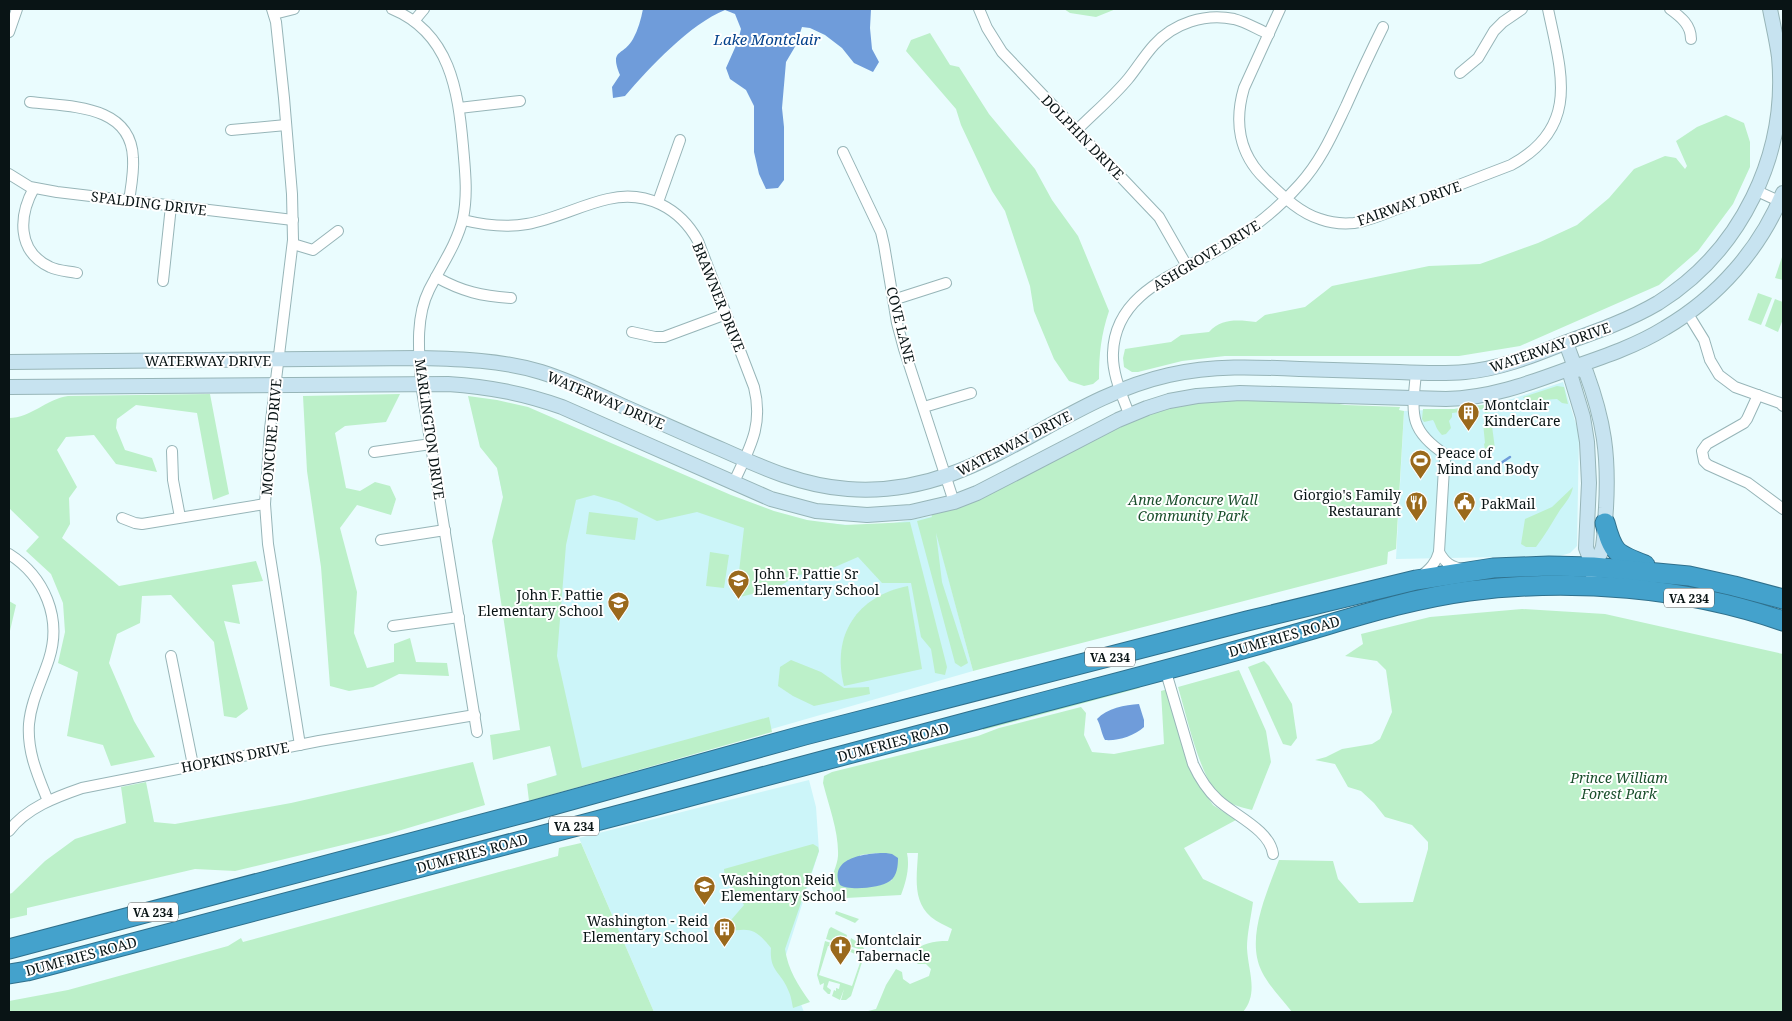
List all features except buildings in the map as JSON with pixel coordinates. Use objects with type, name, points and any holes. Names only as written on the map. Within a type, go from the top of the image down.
[{"type":"highway","points":[[1604,523],[1611,544],[1621,555],[1670,574]]},
{"type":"highway","name":"DUMFRIES ROAD","points":[[9,949],[233,891],[805,735],[1247,621],[1416,580],[1474,570],[1523,567],[1593,567],[1670,574],[1712,581],[1783,600]]},
{"type":"highway","name":"DUMFRIES ROAD","points":[[9,974],[27,971],[796,768],[1278,640],[1388,607],[1430,598],[1507,588],[1592,586],[1715,602],[1783,621]]},
{"type":"highway","points":[[522,813],[529,837]]},
{"type":"highway","points":[[233,891],[238,915]]},
{"type":"street","points":[[9,32],[17,9]]},
{"type":"street","points":[[273,12],[294,9]]},
{"type":"street","name":"MARLINGTON DRIVE","points":[[392,9],[414,21],[430,37],[447,64],[453,78],[459,108],[466,189],[462,220],[452,248],[428,291],[422,312],[419,358],[420,384],[477,732]]},
{"type":"street","points":[[414,21],[424,9]]},
{"type":"street","name":"DOLPHIN DRIVE","points":[[980,9],[987,28],[1002,52],[1159,218],[1187,266]]},
{"type":"street","name":"FAIRWAY DRIVE","points":[[1280,9],[1244,88],[1238,115],[1244,147],[1252,164],[1260,174],[1301,211],[1322,220],[1354,223],[1370,219],[1512,165],[1523,159],[1543,141],[1558,113],[1562,95],[1561,73],[1548,9]]},
{"type":"street","points":[[1460,73],[1478,58],[1498,26],[1522,9]]},
{"type":"street","points":[[1670,9],[1688,25],[1692,38]]},
{"type":"street","name":"WATERWAY DRIVE","points":[[9,362],[419,358],[470,359],[494,362],[542,372],[572,383],[744,460],[796,480],[853,490],[899,488],[946,477],[994,456],[1093,402],[1120,390],[1166,376],[1213,368],[1264,367],[1445,374],[1482,370],[1514,362],[1632,317],[1657,303],[1691,278],[1721,248],[1757,191],[1771,151],[1779,108],[1779,57],[1770,9]]},
{"type":"street","name":"MONCURE DRIVE","points":[[273,12],[286,124],[293,244],[267,459],[265,504],[268,544],[300,745]]},
{"type":"street","points":[[1077,130],[1115,94],[1154,46],[1168,33],[1184,24],[1209,18],[1222,18],[1244,22],[1269,34]]},
{"type":"street","name":"ASHGROVE DRIVE","points":[[1129,414],[1115,377],[1113,352],[1115,333],[1129,308],[1151,287],[1246,233],[1287,198],[1310,172],[1322,154],[1383,27]]},
{"type":"street","points":[[459,108],[520,101]]},
{"type":"street","points":[[30,102],[94,110],[104,114],[120,125],[129,139],[133,157],[130,201]]},
{"type":"street","points":[[231,130],[286,124]]},
{"type":"street","points":[[658,202],[680,140]]},
{"type":"street","name":"COVE LANE","points":[[843,152],[881,232],[892,300],[904,349],[954,502]]},
{"type":"street","name":"SPALDING DRIVE","points":[[9,174],[18,181],[34,188],[57,192],[293,220]]},
{"type":"street","points":[[34,188],[28,199],[23,218],[24,234],[27,243],[33,253],[50,267],[77,273]]},
{"type":"street","points":[[1757,191],[1782,199]]},
{"type":"street","name":"BRAWNER DRIVE","points":[[462,220],[510,226],[537,222],[618,197],[643,198],[658,202],[676,213],[694,234],[758,399],[755,435],[733,484]]},
{"type":"street","name":"WATERWAY DRIVE","points":[[9,387],[420,384],[501,389],[537,398],[562,407],[771,500],[796,507],[841,514],[902,513],[934,508],[954,502],[1002,480],[1129,414],[1169,402],[1221,393],[1456,399],[1501,392],[1575,367],[1644,340],[1688,314],[1710,296],[1742,262],[1760,237],[1782,199]]},
{"type":"street","points":[[162,281],[171,206]]},
{"type":"street","points":[[293,244],[313,250],[338,231]]},
{"type":"street","points":[[436,277],[467,292],[483,296],[511,298]]},
{"type":"street","points":[[892,300],[946,283]]},
{"type":"street","points":[[632,332],[664,337],[726,314]]},
{"type":"street","points":[[1688,314],[1704,340],[1710,360],[1718,375],[1735,387],[1780,403],[1783,406]]},
{"type":"street","points":[[1566,343],[1575,367],[1571,378],[1583,417],[1589,462],[1586,548],[1593,567],[1592,586]]},
{"type":"street","points":[[1575,367],[1586,372],[1595,397],[1604,436],[1608,477],[1603,548],[1593,567]]},
{"type":"street","points":[[1416,373],[1414,417],[1419,430],[1430,444],[1446,455],[1439,552],[1432,567],[1416,580]]},
{"type":"street","points":[[924,407],[971,393]]},
{"type":"street","points":[[1758,395],[1744,423],[1707,444],[1702,456],[1708,465],[1740,478],[1783,509]]},
{"type":"street","points":[[374,452],[431,444]]},
{"type":"street","points":[[172,451],[173,480],[180,517]]},
{"type":"street","points":[[122,518],[142,524],[265,504]]},
{"type":"street","points":[[381,540],[445,530]]},
{"type":"street","points":[[1439,552],[1447,564],[1455,568],[1474,570]]},
{"type":"street","points":[[9,554],[36,578],[49,602],[52,615],[51,650],[33,702],[29,730],[33,765],[48,801]]},
{"type":"street","points":[[393,626],[459,616]]},
{"type":"street","points":[[171,656],[193,765]]},
{"type":"street","points":[[1166,669],[1193,764],[1199,777],[1216,798],[1262,834],[1271,846],[1274,854]]},
{"type":"street","name":"HOPKINS DRIVE","points":[[9,831],[18,820],[48,801],[63,794],[90,786],[300,745],[475,716]]},
{"type":"shaded area","points":[[1563,382],[1579,434],[1577,546],[1570,553],[1560,556],[1396,559],[1404,411],[1454,409],[1489,404],[1512,399]]},
{"type":"shaded area","name":"John F. Pattie Sr Elementary School","points":[[486,408],[768,518],[872,527],[932,516],[973,671],[559,790]]},
{"type":"shaded area","name":"Washington Reid Elementary School","points":[[809,780],[816,807],[819,851],[784,961],[804,1012],[654,1012],[579,838]]},
{"type":"green space","points":[[1064,9],[1116,9],[1096,17],[1070,13]]},
{"type":"green space","points":[[930,33],[950,65],[959,67],[989,114],[1035,169],[1052,200],[1078,236],[1109,311],[1101,345],[1099,379],[1093,384],[1084,386],[1069,381],[1054,359],[1034,311],[1030,286],[1005,211],[992,191],[961,125],[956,109],[906,51],[911,40]]},
{"type":"green space","points":[[1726,115],[1744,123],[1750,142],[1750,167],[1733,204],[1698,251],[1659,285],[1520,346],[1459,356],[1225,356],[1182,361],[1138,372],[1132,372],[1124,367],[1125,349],[1171,342],[1181,335],[1209,332],[1214,327],[1225,322],[1256,322],[1265,315],[1305,307],[1332,286],[1429,266],[1480,264],[1538,243],[1577,225],[1609,198],[1634,169],[1665,156],[1676,158],[1685,169],[1687,166],[1676,141],[1697,127]]},
{"type":"green space","points":[[1783,254],[1783,280],[1775,278]]},
{"type":"green space","points":[[1758,293],[1772,298],[1761,325],[1748,320]]},
{"type":"green space","points":[[1775,299],[1783,302],[1783,319],[1778,332],[1765,326]]},
{"type":"green space","points":[[1557,386],[1564,387],[1568,404],[1562,403],[1557,399],[1526,401],[1523,397]]},
{"type":"green space","points":[[210,394],[229,494],[213,500],[197,413],[136,405],[117,419],[116,428],[125,450],[152,458],[157,472],[116,464],[94,435],[66,437],[57,450],[77,487],[69,498],[70,524],[62,538],[119,586],[256,561],[263,581],[232,585],[240,624],[224,621],[248,709],[236,718],[224,716],[214,642],[171,595],[142,596],[140,623],[117,634],[109,663],[134,721],[155,757],[111,766],[103,745],[67,736],[78,672],[58,663],[65,632],[63,603],[51,574],[26,551],[39,537],[9,508],[9,418],[24,415],[68,396]]},
{"type":"green space","points":[[400,394],[386,422],[345,426],[335,433],[346,488],[360,491],[375,482],[390,486],[396,499],[391,515],[357,505],[340,528],[357,592],[354,633],[367,668],[394,662],[394,644],[410,638],[416,662],[447,663],[449,676],[399,674],[373,687],[349,691],[330,686],[321,567],[307,471],[303,396]]},
{"type":"green space","points":[[468,396],[528,407],[731,495],[774,511],[807,520],[845,525],[910,522],[947,667],[945,675],[935,673],[931,649],[921,637],[911,583],[882,583],[858,557],[835,567],[799,575],[776,588],[736,598],[744,528],[697,512],[657,521],[619,502],[594,495],[576,500],[566,545],[557,656],[582,768],[769,717],[772,732],[529,801],[527,784],[557,775],[550,746],[493,760],[490,735],[520,730],[492,541],[503,497],[497,468],[480,447]]},
{"type":"green space","name":"Anne Moncure Wall Community Park","points":[[1212,398],[1316,400],[1345,405],[1400,407],[1399,410],[1404,411],[1396,549],[1388,552],[1387,564],[973,671],[936,533],[942,582],[968,663],[961,667],[955,663],[917,521],[932,517],[931,513],[1144,413]]},
{"type":"green space","points":[[1489,404],[1490,412],[1485,413],[1484,409],[1452,413],[1449,421],[1451,428],[1446,434],[1442,435],[1433,420],[1424,422],[1422,419],[1423,409],[1454,409]]},
{"type":"green space","points":[[1491,418],[1495,449],[1485,450],[1483,423],[1484,419]]},
{"type":"green space","points":[[1573,487],[1568,499],[1536,547],[1526,547],[1521,544],[1525,519],[1552,507]]},
{"type":"green space","points":[[589,512],[638,518],[635,540],[586,534]]},
{"type":"green space","points":[[710,552],[729,555],[724,588],[706,586]]},
{"type":"green space","points":[[908,586],[922,669],[844,686],[841,650],[845,635],[852,621],[862,609],[875,599],[890,591]]},
{"type":"green space","points":[[9,601],[16,605],[9,635]]},
{"type":"green space","name":"Prince William Forest Park","points":[[1522,609],[1605,614],[1783,654],[1783,1012],[1292,1012],[1265,977],[1257,959],[1257,930],[1264,901],[1279,860],[1333,861],[1338,879],[1359,903],[1413,902],[1428,849],[1428,842],[1412,825],[1385,817],[1361,791],[1348,787],[1335,764],[1315,760],[1342,749],[1372,744],[1380,739],[1392,712],[1386,670],[1377,661],[1345,656],[1363,644],[1361,634],[1430,617]]},
{"type":"green space","points":[[791,660],[821,672],[844,688],[869,687],[870,694],[814,706],[778,686],[780,667]]},
{"type":"green space","points":[[1264,661],[1292,704],[1297,738],[1291,746],[1283,744],[1248,667]]},
{"type":"green space","points":[[1239,670],[1266,731],[1271,762],[1252,810],[1224,799],[1210,783],[1194,743],[1178,687]]},
{"type":"green space","points":[[1138,685],[1140,688],[983,730],[983,726]]},
{"type":"green space","points":[[1168,689],[1192,774],[1213,805],[1236,820],[1184,848],[1203,879],[1253,902],[1247,948],[1252,989],[1248,1005],[1243,1012],[864,1012],[876,1009],[886,985],[896,969],[902,972],[903,979],[910,984],[929,976],[931,969],[926,964],[918,964],[913,960],[912,954],[919,947],[928,943],[948,941],[952,929],[931,917],[921,903],[917,887],[918,853],[907,853],[907,874],[901,895],[846,898],[834,893],[832,883],[838,847],[823,783],[824,776],[832,772],[978,736],[999,728],[1081,707],[1086,713],[1084,735],[1092,752],[1114,754],[1164,744],[1161,691]],"holes":[[[877,853],[892,880],[886,883],[859,888],[860,855]]]},
{"type":"green space","points":[[473,762],[485,805],[388,834],[235,871],[195,869],[27,908],[27,915],[9,919],[9,894],[45,861],[75,839],[126,823],[121,787],[146,782],[154,822],[175,824],[291,803]]},
{"type":"green space","points":[[581,843],[654,1012],[9,1012],[9,1001],[68,990],[228,946],[241,938],[243,942],[558,856],[559,848]]},
{"type":"green space","points":[[813,844],[818,847],[819,851],[785,949],[791,971],[810,1002],[793,1008],[790,994],[774,967],[771,948],[766,942],[752,931],[728,932],[725,927],[744,905],[725,877],[724,869]]},
{"type":"green space","points":[[836,911],[859,919],[855,923],[835,914]]},
{"type":"green space","points":[[831,927],[847,935],[844,945],[826,939]]},
{"type":"green space","points":[[851,938],[862,945],[865,951],[849,946]]},
{"type":"green space","points":[[825,941],[844,947],[843,949],[828,946],[819,975],[852,986],[862,957],[848,951],[848,948],[865,953],[851,996],[846,1000],[841,1000],[844,989],[840,1000],[832,996],[836,988],[839,989],[840,984],[829,981],[827,987],[831,990],[830,994],[823,989],[824,983],[820,985],[817,975]]},
{"type":"water","name":"Lake Montclair","points":[[643,9],[871,9],[872,49],[879,62],[873,72],[854,63],[842,48],[825,35],[810,28],[802,27],[796,45],[786,62],[782,108],[784,180],[778,188],[766,189],[759,174],[754,152],[754,106],[746,90],[730,79],[726,68],[738,41],[741,29],[735,14],[725,10],[698,25],[671,47],[625,96],[613,98],[612,87],[620,75],[616,61],[617,56],[633,39]]},
{"type":"water","points":[[1139,704],[1144,727],[1126,737],[1105,740],[1097,719],[1106,712],[1122,706]]},
{"type":"water","points":[[886,853],[898,858],[896,874],[890,881],[865,888],[850,888],[840,885],[839,868],[851,858]]},
{"type":"waterway","points":[[1495,467],[1510,457]]},
{"type":"place","name":"Montclair KinderCare","points":[[1468,431]]},
{"type":"place","name":"Peace of Mind and Body","points":[[1421,479]]},
{"type":"place","name":"Giorgio's Family Restaurant","points":[[1417,521]]},
{"type":"place","name":"PakMail","points":[[1465,522]]},
{"type":"place","name":"John F. Pattie Sr Elementary School","points":[[738,600]]},
{"type":"place","name":"John F. Pattie Elementary School","points":[[619,621]]},
{"type":"place","name":"Washington Reid Elementary School","points":[[705,906]]},
{"type":"place","name":"Washington - Reid Elementary School","points":[[724,947]]},
{"type":"place","name":"Montclair Tabernacle","points":[[840,966]]}]
